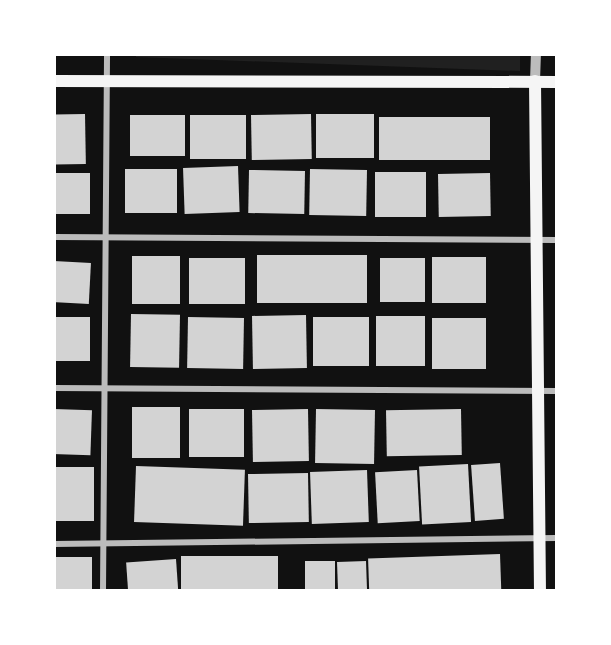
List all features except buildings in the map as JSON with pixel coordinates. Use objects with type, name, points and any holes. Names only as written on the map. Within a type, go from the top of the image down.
[{"type":"main road","points":[[54,81],[557,82]]},
{"type":"main road","points":[[535,81],[540,591]]},
{"type":"street","points":[[103,591],[107,54]]},
{"type":"street","points":[[535,81],[536,54]]},
{"type":"street","points":[[54,237],[557,240]]},
{"type":"street","points":[[54,388],[557,391]]},
{"type":"street","points":[[54,544],[104,546],[557,538]]},
{"type":"shaded area","points":[[136,54],[520,54],[520,71],[136,57]]}]
